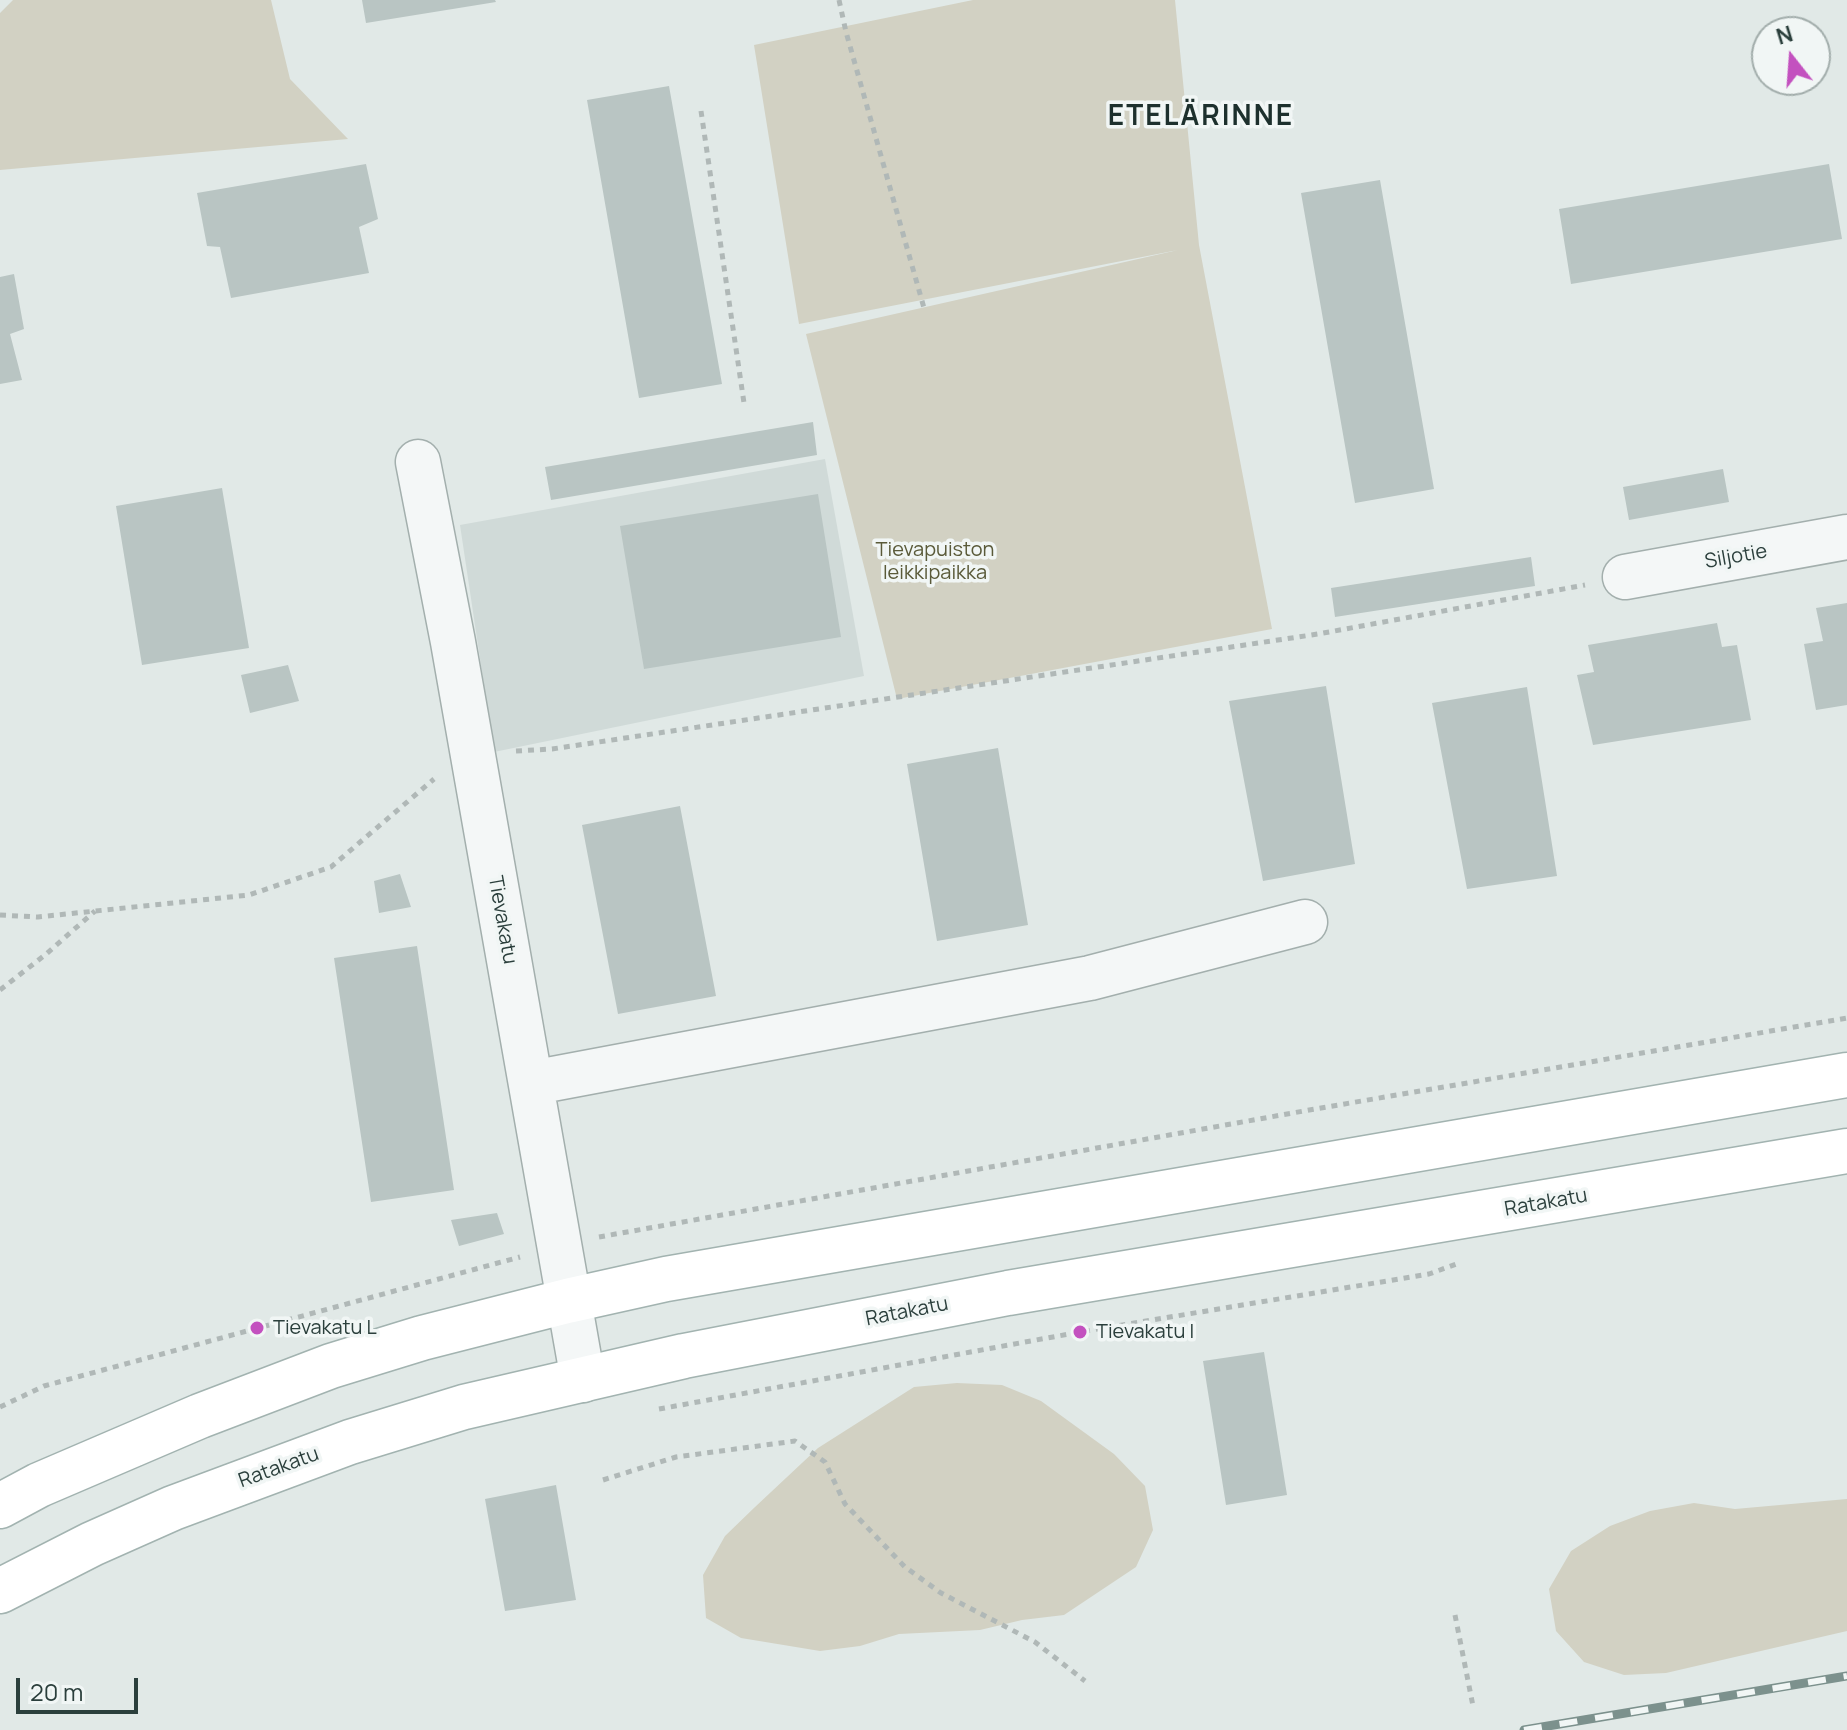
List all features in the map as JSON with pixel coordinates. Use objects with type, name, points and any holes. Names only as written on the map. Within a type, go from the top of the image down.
[{"type":"main road","points":[[0,1506],[39,1485],[200,1416],[331,1366],[422,1338],[567,1301],[666,1279],[1847,1075]]},
{"type":"main road","name":"Ratakatu","points":[[0,1591],[92,1544],[173,1508],[265,1473],[464,1407],[684,1356],[1008,1293],[1847,1151]]},
{"type":"street","name":"Tievakatu","points":[[418,462],[583,1380]]},
{"type":"street","name":"Siljotie","points":[[1625,577],[1847,537]]},
{"type":"street","points":[[531,1083],[1090,978],[1305,922]]},
{"type":"path","points":[[839,0],[924,308]]},
{"type":"path","points":[[701,111],[744,403]]},
{"type":"path","points":[[0,915],[38,917],[249,895],[331,867],[455,761],[472,755],[567,747],[1303,637],[1625,577]]},
{"type":"path","points":[[0,990],[95,911]]},
{"type":"path","points":[[649,1411],[1096,1330],[1429,1274],[1472,1257]]},
{"type":"path","points":[[603,1480],[676,1457],[795,1441],[825,1462],[845,1504],[905,1567],[941,1593],[1035,1642],[1085,1681]]},
{"type":"path","points":[[1455,1615],[1473,1706]]},
{"type":"shaded area","points":[[825,459],[864,676],[494,752],[460,525]]},
{"type":"green space","points":[[13,0],[271,0],[290,79],[348,139],[0,170],[0,13]]},
{"type":"green space","name":"Tievapuiston leikkipaikka","points":[[973,0],[1175,0],[1199,245],[1272,629],[897,699],[806,334],[1178,250],[799,324],[754,45]]},
{"type":"green space","points":[[957,1383],[1002,1385],[1041,1401],[1114,1454],[1145,1486],[1153,1530],[1136,1567],[1064,1615],[1022,1620],[980,1630],[899,1634],[860,1646],[820,1651],[741,1638],[706,1618],[703,1575],[725,1536],[818,1448],[914,1387]]},
{"type":"green space","points":[[1847,1499],[1847,1631],[1666,1673],[1624,1675],[1584,1662],[1556,1631],[1549,1589],[1571,1551],[1610,1526],[1650,1511],[1694,1503],[1735,1509]]},
{"type":"building","points":[[362,0],[495,0],[496,2],[366,23]]},
{"type":"building","points":[[669,86],[722,384],[639,398],[587,100]]},
{"type":"building","points":[[366,164],[378,219],[359,227],[369,273],[231,298],[220,247],[207,246],[197,193]]},
{"type":"building","points":[[1829,164],[1842,239],[1571,284],[1559,209]]},
{"type":"building","points":[[1380,180],[1434,489],[1355,503],[1301,193]]},
{"type":"building","points":[[14,274],[24,329],[10,334],[22,380],[0,384],[0,277]]},
{"type":"building","points":[[813,422],[817,455],[551,500],[545,467]]},
{"type":"building","points":[[1723,469],[1729,502],[1629,520],[1623,487]]},
{"type":"building","points":[[222,488],[249,648],[142,665],[116,506]]},
{"type":"building","points":[[818,494],[841,637],[644,669],[620,526]]},
{"type":"building","points":[[1531,557],[1535,586],[1335,617],[1331,588]]},
{"type":"building","points":[[1847,603],[1847,705],[1816,710],[1804,644],[1823,641],[1816,608]]},
{"type":"building","points":[[1717,623],[1722,647],[1737,645],[1751,720],[1593,745],[1577,675],[1594,672],[1588,645]]},
{"type":"building","points":[[288,665],[299,701],[250,713],[241,675]]},
{"type":"building","points":[[1326,686],[1355,864],[1263,881],[1229,701]]},
{"type":"building","points":[[1527,687],[1557,876],[1467,889],[1432,703]]},
{"type":"building","points":[[998,748],[1028,925],[937,941],[907,764]]},
{"type":"building","points":[[680,806],[716,996],[618,1014],[582,825]]},
{"type":"building","points":[[400,874],[411,907],[379,913],[374,881]]},
{"type":"building","points":[[417,946],[454,1190],[371,1202],[334,958]]},
{"type":"building","points":[[497,1213],[504,1234],[459,1246],[451,1220]]},
{"type":"building","points":[[1264,1352],[1287,1495],[1226,1505],[1203,1361]]},
{"type":"building","points":[[556,1485],[576,1600],[505,1611],[485,1499]]},
{"type":"railway","points":[[1524,1730],[1847,1676]]},
{"type":"place","name":"Tievakatu L","points":[[257,1328]]},
{"type":"place","name":"Tievakatu I","points":[[1080,1332]]},
{"type":"district","name":"ETELÄRINNE","points":[[1201,117]]}]
